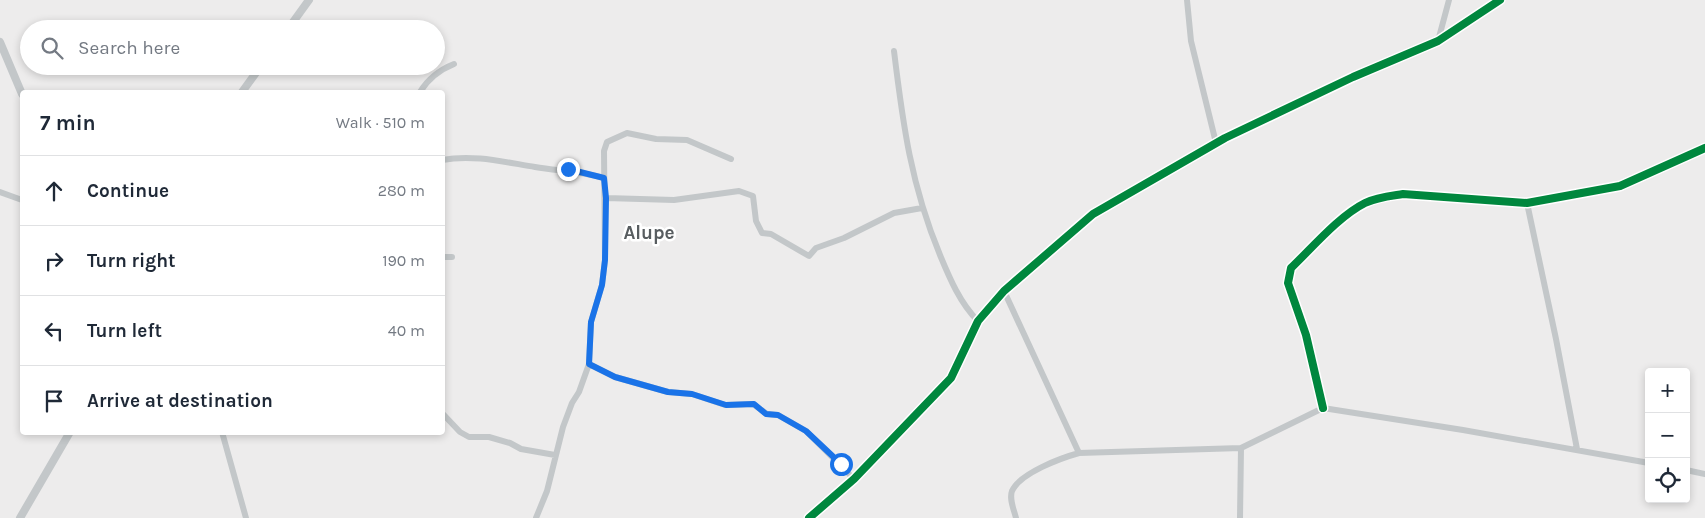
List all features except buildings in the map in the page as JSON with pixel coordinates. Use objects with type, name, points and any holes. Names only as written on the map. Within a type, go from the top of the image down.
[{"type":"street","points":[[295,20],[309,0]]},
{"type":"street","points":[[1187,0],[1191,41],[1216,144]]},
{"type":"street","points":[[1438,41],[1449,0]]},
{"type":"street","points":[[809,518],[854,479],[951,378],[978,321],[1004,290],[1093,214],[1216,144],[1353,77],[1438,41],[1500,0]]},
{"type":"street","points":[[0,42],[20,90]]},
{"type":"street","points":[[894,51],[910,165],[922,208],[955,287],[966,309],[978,321]]},
{"type":"street","points":[[445,67],[454,64]]},
{"type":"street","points":[[243,90],[254,75]]},
{"type":"street","points":[[421,90],[435,75]]},
{"type":"street","points":[[536,518],[547,491],[562,427],[579,392],[589,364],[591,322],[602,285],[605,260],[606,198],[604,151],[607,142],[627,133],[656,139],[687,140],[732,159]]},
{"type":"street","points":[[1323,408],[1306,335],[1288,283],[1291,268],[1348,214],[1365,203],[1384,196],[1413,195],[1527,204],[1620,186],[1705,148]]},
{"type":"street","points":[[445,160],[454,158],[498,160],[532,167],[568,169],[604,178]]},
{"type":"street","points":[[0,192],[20,199]]},
{"type":"street","points":[[606,198],[674,200],[708,194],[748,192],[752,196],[756,221],[762,233],[771,234],[809,256],[816,248],[844,238],[894,213],[922,208]]},
{"type":"street","points":[[1527,204],[1556,339],[1577,450]]},
{"type":"street","points":[[445,257],[452,257]]},
{"type":"street","points":[[1004,290],[1079,453]]},
{"type":"street","points":[[589,364],[615,377],[668,392],[692,394],[726,405],[754,404],[766,414],[778,415],[806,431],[854,479]]},
{"type":"street","points":[[1016,518],[1011,499],[1016,485],[1036,470],[1058,459],[1079,453],[1241,448],[1323,408],[1645,462]]},
{"type":"street","points":[[445,416],[460,432],[469,437],[489,437],[510,442],[521,449],[555,455]]},
{"type":"street","points":[[20,518],[68,435]]},
{"type":"street","points":[[223,435],[246,518]]},
{"type":"street","points":[[1240,518],[1241,448]]},
{"type":"street","points":[[1690,471],[1705,474]]},
{"type":"cycle path","points":[[809,518],[854,479],[951,378],[978,321],[1004,291],[1093,214],[1225,138],[1353,77],[1438,41],[1500,0]]},
{"type":"cycle path","points":[[1323,408],[1306,335],[1288,283],[1291,268],[1326,233],[1355,209],[1374,199],[1403,194],[1527,203],[1620,186],[1705,148]]},
{"type":"district","name":"Alupe","points":[[649,232]]},
{"type":"route","points":[[568,169],[604,178],[606,198],[605,260],[602,285],[591,322],[588,342],[589,364],[615,377],[668,392],[692,394],[726,405],[754,404],[766,414],[778,415],[806,431],[841,464]]}]
